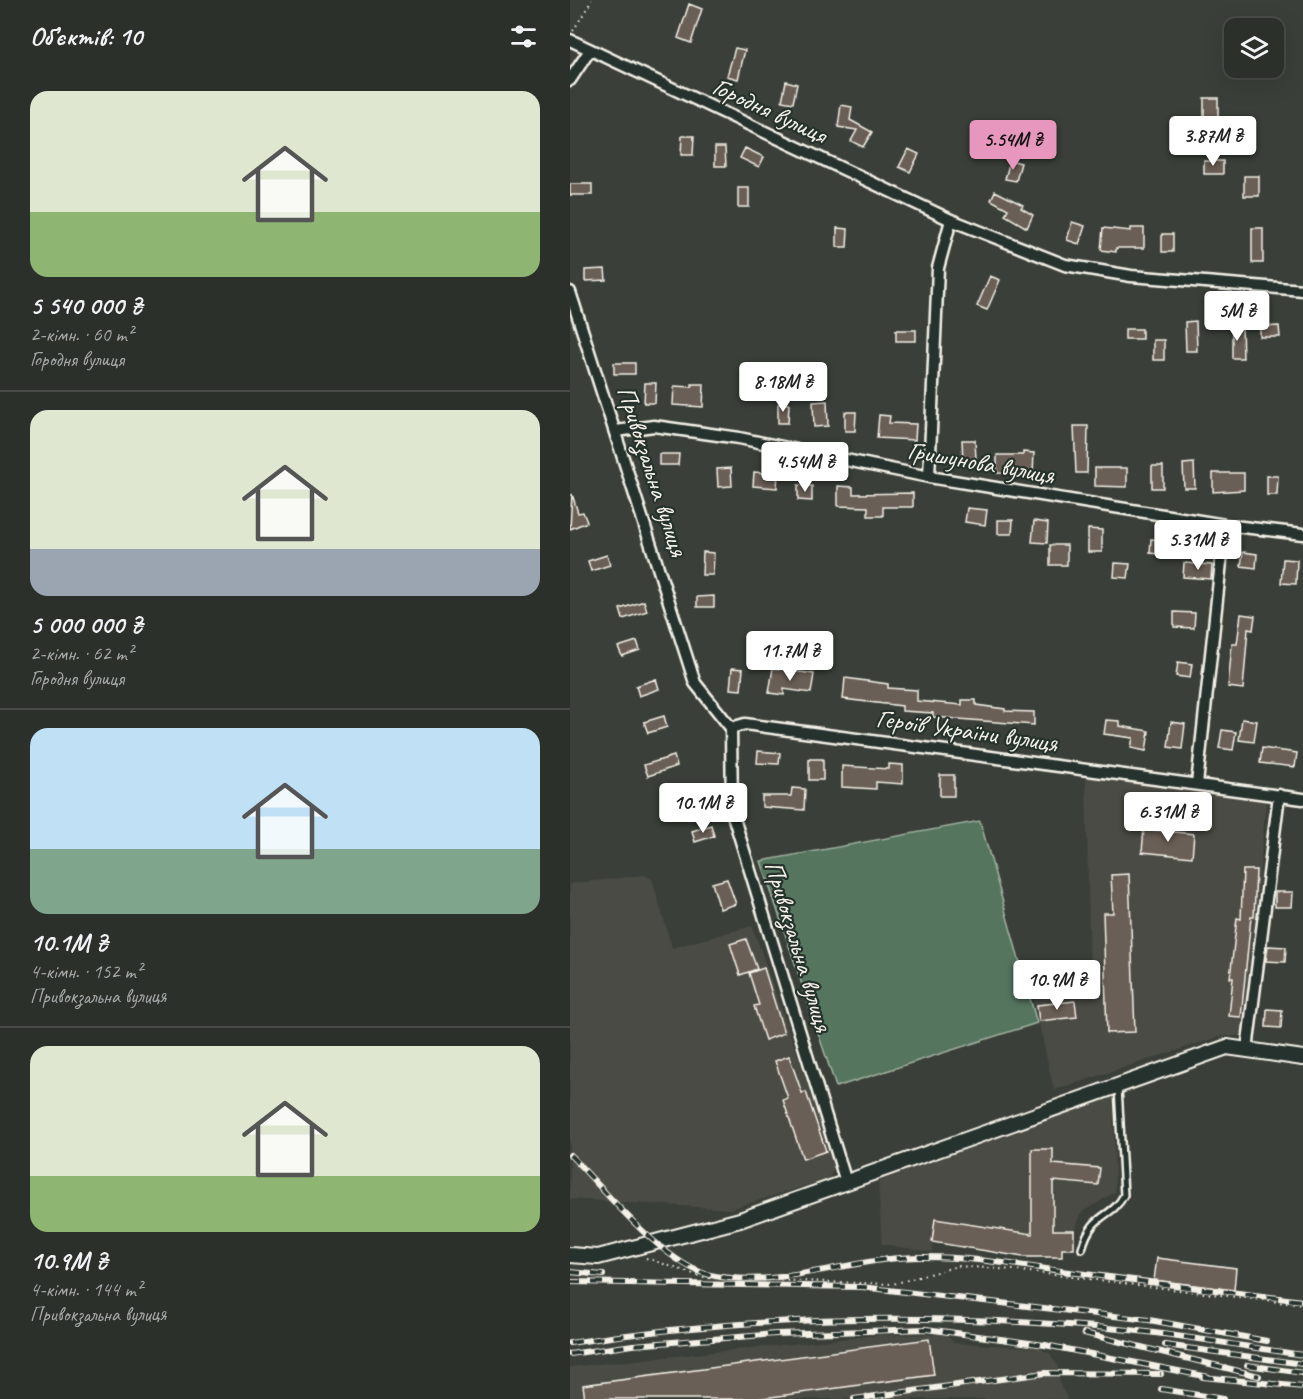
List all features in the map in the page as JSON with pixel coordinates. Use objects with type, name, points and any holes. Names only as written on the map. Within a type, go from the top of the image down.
[{"type":"street","name":"Городня вулиця","points":[[570,38],[590,50],[951,220],[1065,265],[1131,276],[1303,290]]},
{"type":"street","points":[[570,80],[590,50]]},
{"type":"street","points":[[929,477],[938,268],[951,220]]},
{"type":"street","name":"Привокзальна вулиця","points":[[570,292],[695,683],[731,728],[732,812],[846,1182]]},
{"type":"street","name":"Гришунова вулиця","points":[[616,431],[654,426],[739,438],[929,477],[1225,525],[1303,534]]},
{"type":"street","points":[[1197,784],[1225,525]]},
{"type":"street","name":"Героїв України вулиця","points":[[731,728],[745,724],[1303,799]]},
{"type":"street","points":[[1247,1050],[1279,795]]},
{"type":"street","points":[[570,1255],[598,1257],[740,1220],[1227,1047],[1303,1058]]},
{"type":"lane","points":[[1082,1249],[1090,1225],[1120,1203],[1125,1196],[1118,1085]]},
{"type":"path","points":[[570,38],[592,0]]},
{"type":"path","points":[[638,1257],[705,1278],[893,1284],[958,1266],[1013,1270],[1303,1305]]},
{"type":"shaded area","points":[[1086,772],[1266,799],[1245,1036],[1221,1036],[1054,1090],[1032,992],[1090,982]]},
{"type":"shaded area","points":[[644,875],[652,879],[672,948],[752,926],[836,1165],[828,1179],[730,1209],[570,1199],[570,884]]},
{"type":"shaded area","points":[[1113,1095],[1115,1192],[1082,1212],[1074,1230],[1074,1249],[933,1242],[932,1252],[882,1244],[878,1179]]},
{"type":"shaded area","points":[[946,1334],[954,1343],[1040,1348],[1050,1354],[1057,1365],[1061,1388],[1068,1399],[570,1399],[570,1367],[880,1335]]},
{"type":"green space","points":[[980,821],[1037,1023],[836,1087],[761,861]]},
{"type":"building","points":[[689,4],[702,9],[691,43],[678,38]]},
{"type":"building","points":[[735,48],[745,50],[738,79],[727,76]]},
{"type":"building","points":[[786,81],[797,84],[793,103],[782,101]]},
{"type":"building","points":[[1204,98],[1218,98],[1218,125],[1204,125]]},
{"type":"building","points":[[841,105],[852,107],[850,120],[872,132],[863,147],[851,141],[857,130],[838,127]]},
{"type":"building","points":[[682,136],[694,136],[693,155],[681,155]]},
{"type":"building","points":[[715,147],[725,147],[726,166],[715,166]]},
{"type":"building","points":[[745,148],[764,157],[759,167],[740,158]]},
{"type":"building","points":[[908,149],[919,154],[910,172],[899,167]]},
{"type":"building","points":[[1010,160],[1021,163],[1016,181],[1005,179]]},
{"type":"building","points":[[1204,161],[1223,161],[1223,174],[1204,174]]},
{"type":"building","points":[[1244,176],[1259,176],[1259,196],[1244,196]]},
{"type":"building","points":[[570,184],[592,184],[592,195],[570,195]]},
{"type":"building","points":[[738,188],[749,188],[749,207],[738,207]]},
{"type":"building","points":[[995,191],[1023,205],[1021,208],[1033,215],[1027,228],[1005,215],[1008,209],[991,200]]},
{"type":"building","points":[[1072,222],[1085,226],[1079,244],[1067,240]]},
{"type":"building","points":[[837,228],[848,229],[847,247],[837,247]]},
{"type":"building","points":[[1103,228],[1131,231],[1131,228],[1144,228],[1144,248],[1116,248],[1116,252],[1101,250]]},
{"type":"building","points":[[1252,228],[1263,228],[1263,263],[1252,263]]},
{"type":"building","points":[[1162,234],[1173,234],[1173,252],[1162,252]]},
{"type":"building","points":[[605,269],[606,280],[585,281],[585,270]]},
{"type":"building","points":[[990,276],[1000,280],[987,310],[977,306]]},
{"type":"building","points":[[1196,321],[1197,351],[1186,351],[1185,322]]},
{"type":"building","points":[[1232,326],[1242,326],[1243,358],[1232,358]]},
{"type":"building","points":[[1279,326],[1280,337],[1260,337],[1260,327]]},
{"type":"building","points":[[1125,329],[1142,329],[1142,339],[1125,339]]},
{"type":"building","points":[[896,330],[916,330],[916,341],[896,341]]},
{"type":"building","points":[[1153,340],[1164,340],[1164,360],[1153,360]]},
{"type":"building","points":[[614,363],[635,363],[635,374],[614,374]]},
{"type":"building","points":[[645,383],[656,383],[655,403],[644,403]]},
{"type":"building","points":[[692,384],[704,384],[703,407],[673,405],[674,386],[692,387]]},
{"type":"building","points":[[827,401],[828,426],[814,427],[813,402]]},
{"type":"building","points":[[778,404],[789,404],[788,423],[778,423]]},
{"type":"building","points":[[845,412],[856,412],[855,431],[845,431]]},
{"type":"building","points":[[879,415],[890,416],[889,423],[916,424],[915,440],[877,438]]},
{"type":"building","points":[[1074,426],[1088,426],[1087,473],[1076,473]]},
{"type":"building","points":[[962,440],[975,440],[976,460],[963,461]]},
{"type":"building","points":[[1023,452],[1034,453],[1033,474],[997,473],[997,455],[1023,455]]},
{"type":"building","points":[[659,454],[679,454],[678,465],[659,465]]},
{"type":"building","points":[[1194,463],[1195,488],[1184,488],[1183,464]]},
{"type":"building","points":[[1152,466],[1163,466],[1163,488],[1152,488]]},
{"type":"building","points":[[731,468],[732,486],[718,487],[717,469]]},
{"type":"building","points":[[1095,468],[1127,468],[1127,487],[1095,486]]},
{"type":"building","points":[[754,472],[778,474],[777,488],[753,486]]},
{"type":"building","points":[[1213,473],[1244,473],[1244,490],[1213,492]]},
{"type":"building","points":[[1267,476],[1278,476],[1277,495],[1267,495]]},
{"type":"building","points":[[798,485],[812,486],[812,501],[798,500]]},
{"type":"building","points":[[838,486],[853,487],[853,494],[913,493],[913,507],[883,507],[883,516],[868,516],[868,507],[838,506]]},
{"type":"building","points":[[572,494],[578,513],[583,512],[587,522],[570,529]]},
{"type":"building","points":[[967,508],[987,510],[985,525],[965,522]]},
{"type":"building","points":[[998,520],[1013,520],[1012,534],[998,534]]},
{"type":"building","points":[[1034,521],[1048,523],[1047,543],[1032,542]]},
{"type":"building","points":[[1088,529],[1102,530],[1102,552],[1088,552]]},
{"type":"building","points":[[1151,539],[1190,543],[1188,557],[1150,553]]},
{"type":"building","points":[[1050,545],[1067,545],[1067,565],[1050,565]]},
{"type":"building","points":[[703,552],[714,553],[713,575],[702,575]]},
{"type":"building","points":[[1243,552],[1257,554],[1256,568],[1241,566]]},
{"type":"building","points":[[607,555],[610,565],[591,571],[588,561]]},
{"type":"building","points":[[1283,559],[1297,560],[1296,584],[1281,583]]},
{"type":"building","points":[[1115,563],[1130,564],[1128,578],[1114,577]]},
{"type":"building","points":[[1184,563],[1212,565],[1211,579],[1183,577]]},
{"type":"building","points":[[714,596],[714,607],[697,607],[697,597]]},
{"type":"building","points":[[644,601],[647,611],[623,619],[620,609]]},
{"type":"building","points":[[1174,612],[1195,613],[1194,628],[1174,627]]},
{"type":"building","points":[[1241,614],[1255,616],[1253,630],[1248,629],[1243,689],[1228,687],[1232,644],[1237,644]]},
{"type":"building","points":[[637,641],[640,650],[622,656],[618,647]]},
{"type":"building","points":[[1178,662],[1192,664],[1190,678],[1176,676]]},
{"type":"building","points":[[732,668],[743,669],[741,690],[730,689]]},
{"type":"building","points":[[773,668],[814,674],[811,693],[784,689],[784,695],[769,693]]},
{"type":"building","points":[[845,678],[888,684],[888,688],[917,690],[917,701],[962,705],[962,700],[976,700],[976,705],[1005,709],[1005,711],[1034,712],[1034,725],[933,717],[933,713],[902,711],[902,706],[843,699]]},
{"type":"building","points":[[656,679],[659,689],[639,696],[636,686]]},
{"type":"building","points":[[664,716],[667,727],[648,733],[644,722]]},
{"type":"building","points":[[1242,719],[1257,721],[1254,742],[1239,740]]},
{"type":"building","points":[[1106,720],[1120,721],[1120,726],[1149,731],[1146,751],[1131,748],[1133,738],[1104,734]]},
{"type":"building","points":[[1171,722],[1185,724],[1182,749],[1168,747]]},
{"type":"building","points":[[1222,730],[1236,732],[1233,750],[1219,748]]},
{"type":"building","points":[[1262,748],[1297,753],[1295,767],[1260,763]]},
{"type":"building","points":[[758,751],[780,753],[779,764],[757,763]]},
{"type":"building","points":[[674,756],[677,766],[648,776],[644,765]]},
{"type":"building","points":[[809,759],[823,759],[823,780],[809,780]]},
{"type":"building","points":[[889,764],[903,765],[903,784],[876,782],[876,789],[842,787],[842,766],[889,769]]},
{"type":"building","points":[[940,775],[954,775],[954,796],[940,796]]},
{"type":"building","points":[[792,788],[805,789],[804,810],[762,807],[762,796],[791,796]]},
{"type":"building","points":[[1129,796],[1149,797],[1148,807],[1129,805]]},
{"type":"building","points":[[692,799],[696,809],[674,817],[670,807]]},
{"type":"building","points":[[711,825],[714,836],[695,842],[692,831]]},
{"type":"building","points":[[1144,829],[1194,834],[1192,857],[1142,852]]},
{"type":"building","points":[[1243,870],[1256,870],[1254,917],[1251,917],[1241,1017],[1229,1016],[1233,978],[1230,978],[1237,918],[1241,919]]},
{"type":"building","points":[[1129,874],[1135,1032],[1107,1033],[1103,913],[1113,913],[1111,875]]},
{"type":"building","points":[[727,879],[736,904],[720,909],[712,883]]},
{"type":"building","points":[[1275,892],[1293,892],[1292,907],[1275,907]]},
{"type":"building","points":[[746,939],[757,969],[740,975],[730,944]]},
{"type":"building","points":[[1268,946],[1286,947],[1285,962],[1266,961]]},
{"type":"building","points":[[764,968],[784,1033],[765,1040],[754,1006],[759,1005],[749,973]]},
{"type":"building","points":[[1075,1001],[1077,1017],[1039,1021],[1037,1005]]},
{"type":"building","points":[[1267,1009],[1282,1010],[1281,1028],[1266,1027]]},
{"type":"building","points":[[789,1056],[802,1093],[806,1092],[826,1151],[803,1159],[783,1100],[788,1098],[775,1061]]},
{"type":"building","points":[[1032,1149],[1053,1149],[1053,1164],[1100,1168],[1098,1185],[1053,1181],[1053,1230],[1074,1230],[1074,1249],[1062,1249],[1062,1257],[1023,1257],[932,1242],[935,1219],[1032,1234]]},
{"type":"building","points":[[1157,1258],[1236,1268],[1234,1290],[1154,1280]]},
{"type":"building","points":[[929,1339],[934,1375],[756,1399],[585,1399],[583,1385]]},
{"type":"railway","points":[[570,1155],[654,1242],[692,1268],[710,1275],[737,1278],[791,1276],[898,1258],[943,1257],[1303,1301]]},
{"type":"railway","points":[[570,1272],[603,1275]]},
{"type":"railway","points":[[570,1282],[862,1287],[1149,1320],[1267,1341]]},
{"type":"railway","points":[[570,1343],[635,1334],[767,1322],[965,1320],[1122,1329],[1303,1355]]},
{"type":"railway","points":[[570,1354],[633,1345],[776,1334],[926,1329],[1045,1345],[1209,1377]]},
{"type":"railway","points":[[1084,1333],[1259,1376]]},
{"type":"railway","points":[[1165,1345],[1303,1364]]},
{"type":"railway","points":[[1247,1365],[1303,1373]]},
{"type":"railway","points":[[854,1399],[1045,1373],[1161,1374]]},
{"type":"railway","points":[[1203,1377],[1303,1387]]},
{"type":"railway","points":[[1161,1389],[1223,1399]]}]
